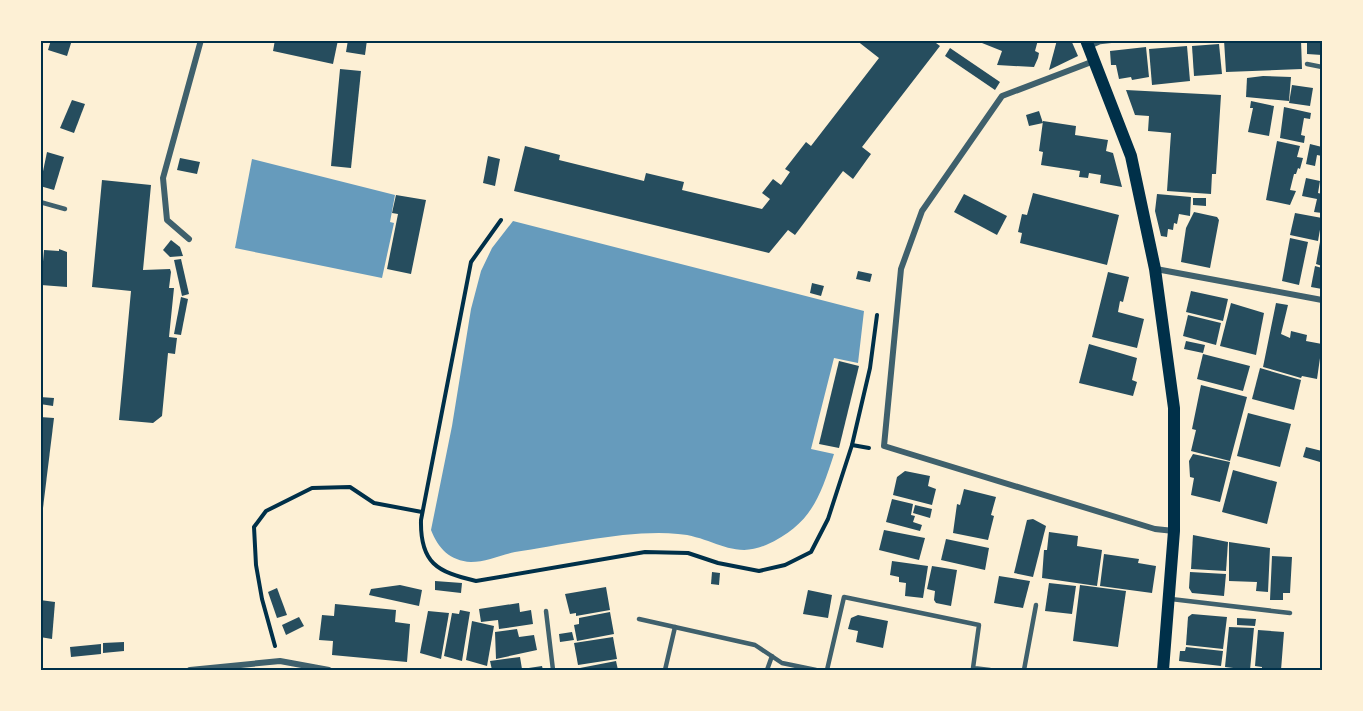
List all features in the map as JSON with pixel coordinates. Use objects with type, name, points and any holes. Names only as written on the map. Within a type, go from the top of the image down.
[{"type":"main road","points":[[1087,44],[1131,156],[1155,269],[1174,408],[1174,531],[1163,670]]},
{"type":"street","points":[[189,240],[167,220],[163,178],[201,40]]},
{"type":"street","points":[[1094,60],[1002,96],[922,211],[901,269],[884,446],[1155,529],[1174,531]]},
{"type":"street","points":[[1155,269],[1323,300]]},
{"type":"street","points":[[190,670],[280,661],[328,670]]},
{"type":"street","points":[[280,661],[280,670]]},
{"type":"lane","points":[[1087,44],[1118,40]]},
{"type":"lane","points":[[1307,64],[1323,67]]},
{"type":"lane","points":[[40,202],[64,209]]},
{"type":"lane","points":[[827,670],[844,597],[979,625],[973,669],[990,670]]},
{"type":"lane","points":[[1170,599],[1290,613]]},
{"type":"lane","points":[[1024,670],[1036,605]]},
{"type":"lane","points":[[546,611],[554,670]]},
{"type":"lane","points":[[639,619],[756,645],[782,663],[816,670]]},
{"type":"lane","points":[[665,670],[675,627]]},
{"type":"lane","points":[[766,670],[772,656]]},
{"type":"path","points":[[501,220],[471,262],[422,512],[420,541],[431,563],[449,575],[477,581],[645,552],[688,553],[718,564],[759,570],[785,565],[811,552],[828,519],[852,445],[870,368],[877,315]]},
{"type":"path","points":[[280,661],[262,598],[256,565],[254,527],[267,510],[312,488],[350,487],[374,503],[422,512]]},
{"type":"water","points":[[252,159],[395,195],[390,222],[394,223],[382,278],[235,248]]},
{"type":"water","points":[[513,221],[864,311],[858,363],[834,358],[811,449],[834,454],[824,484],[804,519],[781,537],[766,545],[743,550],[732,549],[690,536],[659,533],[597,538],[515,552],[476,562],[457,559],[441,548],[431,530],[452,426],[471,309],[481,271],[492,248]]},
{"type":"building","points":[[51,40],[72,40],[67,56],[48,50]]},
{"type":"building","points":[[275,40],[338,40],[333,64],[273,51]]},
{"type":"building","points":[[348,40],[367,40],[365,55],[346,52]]},
{"type":"building","points":[[856,40],[932,40],[940,46],[862,147],[871,154],[853,179],[843,171],[795,235],[788,230],[769,253],[514,191],[525,146],[560,155],[559,160],[644,181],[646,173],[684,182],[682,190],[762,209],[770,199],[762,193],[773,179],[781,185],[790,172],[785,169],[806,142],[811,146],[879,58]]},
{"type":"building","points":[[1038,40],[1035,51],[1039,53],[1034,67],[997,65],[1002,51],[977,41]]},
{"type":"building","points":[[1057,40],[1071,40],[1078,56],[1049,70]]},
{"type":"building","points":[[1224,40],[1301,40],[1302,69],[1226,72]]},
{"type":"building","points":[[1307,40],[1322,40],[1322,55],[1307,54]]},
{"type":"building","points":[[1219,44],[1222,74],[1194,76],[1192,46]]},
{"type":"building","points":[[1187,46],[1190,81],[1152,85],[1149,49]]},
{"type":"building","points":[[1146,47],[1149,77],[1132,80],[1131,77],[1119,79],[1116,65],[1111,65],[1110,51]]},
{"type":"building","points":[[950,48],[1000,82],[995,90],[945,56]]},
{"type":"building","points":[[340,69],[361,71],[351,168],[331,166]]},
{"type":"building","points":[[1291,77],[1289,101],[1246,97],[1247,78]]},
{"type":"building","points":[[1292,85],[1313,88],[1310,106],[1289,103]]},
{"type":"building","points":[[1126,90],[1221,95],[1216,174],[1212,174],[1211,194],[1167,191],[1171,133],[1148,131],[1149,116],[1135,115]]},
{"type":"building","points":[[72,100],[85,104],[74,133],[60,128]]},
{"type":"building","points":[[1251,101],[1274,106],[1269,136],[1248,132],[1253,108],[1250,108]]},
{"type":"building","points":[[1284,107],[1311,113],[1310,119],[1304,118],[1301,135],[1305,136],[1304,143],[1280,138]]},
{"type":"building","points":[[1039,111],[1043,123],[1029,126],[1026,115]]},
{"type":"building","points":[[1043,121],[1076,126],[1075,135],[1108,140],[1106,151],[1113,153],[1122,187],[1100,183],[1101,175],[1089,173],[1088,178],[1079,177],[1080,171],[1041,165],[1043,152],[1039,151]]},
{"type":"building","points":[[1277,141],[1300,146],[1297,157],[1303,158],[1300,169],[1298,168],[1294,174],[1290,190],[1296,191],[1290,205],[1266,200]]},
{"type":"building","points":[[1310,144],[1322,147],[1322,156],[1317,155],[1315,166],[1306,164]]},
{"type":"building","points":[[47,152],[64,157],[54,190],[40,186]]},
{"type":"building","points":[[488,156],[500,159],[495,186],[483,183]]},
{"type":"building","points":[[180,158],[200,162],[197,174],[177,170]]},
{"type":"building","points":[[1306,178],[1320,181],[1318,193],[1322,194],[1322,213],[1314,212],[1317,199],[1302,196]]},
{"type":"building","points":[[102,180],[151,185],[143,270],[170,269],[171,272],[169,288],[174,288],[169,337],[177,338],[175,354],[168,353],[162,416],[153,423],[119,420],[131,291],[92,287]]},
{"type":"building","points":[[1033,193],[1119,215],[1107,265],[1020,243],[1022,233],[1018,232],[1022,214],[1027,215]]},
{"type":"building","points":[[964,194],[1007,216],[997,235],[954,212]]},
{"type":"building","points":[[1157,194],[1191,197],[1190,216],[1179,214],[1177,224],[1174,223],[1173,230],[1168,229],[1167,237],[1161,236],[1155,211]]},
{"type":"building","points":[[396,195],[426,200],[411,274],[387,269],[398,214],[392,213]]},
{"type":"building","points":[[1193,198],[1206,198],[1206,206],[1193,205]]},
{"type":"building","points":[[1194,212],[1217,217],[1219,220],[1210,268],[1181,262],[1186,228]]},
{"type":"building","points":[[1295,213],[1322,218],[1318,241],[1290,235]]},
{"type":"building","points":[[1290,238],[1308,242],[1299,285],[1282,281]]},
{"type":"building","points":[[171,240],[180,247],[183,256],[170,257],[163,250]]},
{"type":"building","points":[[1320,242],[1322,243],[1322,266],[1316,264]]},
{"type":"building","points":[[59,249],[67,252],[67,287],[41,285],[44,250],[59,251]]},
{"type":"building","points":[[181,259],[189,294],[182,296],[174,260]]},
{"type":"building","points":[[1315,266],[1322,268],[1322,289],[1311,287]]},
{"type":"building","points":[[858,271],[872,274],[870,282],[856,279]]},
{"type":"building","points":[[1108,272],[1129,277],[1118,312],[1144,319],[1137,348],[1092,337]]},
{"type":"building","points":[[812,283],[824,286],[821,296],[810,293]]},
{"type":"building","points":[[1191,291],[1228,299],[1223,321],[1186,312]]},
{"type":"building","points":[[181,297],[188,299],[181,335],[174,334]]},
{"type":"building","points":[[1231,303],[1264,313],[1256,355],[1220,346]]},
{"type":"building","points":[[1276,303],[1288,305],[1281,334],[1290,338],[1291,331],[1307,335],[1306,341],[1322,344],[1317,379],[1302,376],[1301,378],[1263,367]]},
{"type":"building","points":[[1188,315],[1221,323],[1216,345],[1183,336]]},
{"type":"building","points":[[1186,341],[1205,345],[1203,353],[1184,349]]},
{"type":"building","points":[[1089,344],[1137,358],[1132,380],[1137,382],[1133,396],[1079,383]]},
{"type":"building","points":[[1203,354],[1250,366],[1243,391],[1197,379]]},
{"type":"building","points":[[839,361],[859,366],[839,448],[819,444]]},
{"type":"building","points":[[1260,368],[1301,380],[1294,410],[1252,399]]},
{"type":"building","points":[[1201,385],[1247,397],[1230,461],[1191,451],[1196,430],[1192,429]]},
{"type":"building","points":[[40,397],[54,398],[53,406],[40,404]]},
{"type":"building","points":[[1248,413],[1291,424],[1280,467],[1237,456]]},
{"type":"building","points":[[40,417],[54,418],[42,516],[40,516]]},
{"type":"building","points":[[1306,447],[1322,451],[1320,462],[1303,457]]},
{"type":"building","points":[[1193,454],[1230,462],[1220,502],[1191,495],[1194,478],[1190,477],[1189,461]]},
{"type":"building","points":[[1233,470],[1277,482],[1267,524],[1222,512]]},
{"type":"building","points":[[905,471],[930,476],[928,486],[936,489],[932,505],[893,495],[897,477]]},
{"type":"building","points":[[964,489],[996,497],[988,540],[953,533],[957,504],[960,505]]},
{"type":"building","points":[[892,499],[913,504],[911,515],[915,516],[913,522],[922,525],[920,531],[886,522]]},
{"type":"building","points":[[915,505],[932,509],[930,518],[913,513]]},
{"type":"building","points":[[1033,519],[1046,526],[1033,577],[1014,573],[1027,520]]},
{"type":"building","points":[[884,530],[925,538],[919,560],[879,550]]},
{"type":"building","points":[[1049,532],[1078,536],[1077,546],[1102,550],[1097,586],[1042,578],[1044,550],[1047,550]]},
{"type":"building","points":[[1193,535],[1228,542],[1226,571],[1191,569]]},
{"type":"building","points":[[946,539],[989,548],[985,570],[941,560]]},
{"type":"building","points":[[1229,542],[1270,548],[1268,592],[1256,591],[1257,582],[1229,581]]},
{"type":"building","points":[[1104,554],[1139,559],[1138,563],[1156,566],[1152,593],[1100,586]]},
{"type":"building","points":[[1272,556],[1292,557],[1290,593],[1283,593],[1283,600],[1270,600]]},
{"type":"building","points":[[892,561],[928,566],[923,598],[905,596],[906,583],[899,582],[899,577],[890,575]]},
{"type":"building","points":[[932,566],[957,570],[951,606],[936,603],[935,591],[927,589]]},
{"type":"building","points":[[712,572],[720,573],[719,585],[711,584]]},
{"type":"building","points":[[1190,572],[1226,574],[1224,596],[1192,593],[1189,588]]},
{"type":"building","points":[[999,576],[1030,581],[1023,608],[994,603]]},
{"type":"building","points":[[435,581],[462,583],[461,593],[435,590]]},
{"type":"building","points":[[1049,583],[1076,586],[1072,614],[1045,611]]},
{"type":"building","points":[[400,585],[422,590],[419,606],[369,595],[371,589]]},
{"type":"building","points":[[1080,585],[1126,591],[1118,647],[1073,641]]},
{"type":"building","points":[[606,587],[610,610],[576,616],[576,613],[570,614],[565,594]]},
{"type":"building","points":[[277,588],[287,615],[277,618],[268,592]]},
{"type":"building","points":[[808,590],[832,595],[828,618],[803,614]]},
{"type":"building","points":[[40,600],[55,602],[52,639],[40,637]]},
{"type":"building","points":[[519,603],[520,612],[531,610],[533,624],[499,629],[498,620],[481,622],[479,609]]},
{"type":"building","points":[[335,604],[396,610],[395,622],[410,624],[407,662],[332,655],[333,641],[319,640],[322,615],[334,616]]},
{"type":"building","points":[[460,610],[470,612],[462,661],[444,656],[452,613],[459,614]]},
{"type":"building","points":[[428,611],[449,613],[441,659],[420,653]]},
{"type":"building","points":[[610,612],[614,634],[577,641],[574,625],[579,624],[579,618]]},
{"type":"building","points":[[1192,614],[1227,617],[1223,649],[1186,645],[1188,617]]},
{"type":"building","points":[[858,615],[888,621],[883,648],[856,642],[858,631],[848,629],[851,618]]},
{"type":"building","points":[[299,617],[304,626],[286,635],[282,625]]},
{"type":"building","points":[[1237,618],[1256,619],[1255,626],[1237,625]]},
{"type":"building","points":[[472,621],[494,626],[487,666],[466,660]]},
{"type":"building","points":[[1229,627],[1254,628],[1250,670],[1225,667]]},
{"type":"building","points":[[517,629],[519,637],[534,635],[537,650],[496,659],[495,632]]},
{"type":"building","points":[[1258,630],[1284,632],[1281,670],[1262,670],[1262,667],[1255,666]]},
{"type":"building","points":[[572,632],[574,640],[560,642],[559,634]]},
{"type":"building","points":[[613,637],[617,659],[578,665],[574,643]]},
{"type":"building","points":[[124,642],[124,651],[103,653],[103,643]]},
{"type":"building","points":[[101,644],[101,654],[71,657],[70,647]]},
{"type":"building","points":[[1186,647],[1223,651],[1221,666],[1179,661],[1180,651],[1185,651]]},
{"type":"building","points":[[520,657],[522,669],[542,666],[543,670],[492,670],[490,661]]},
{"type":"building","points":[[616,661],[618,670],[580,670],[580,668]]}]
